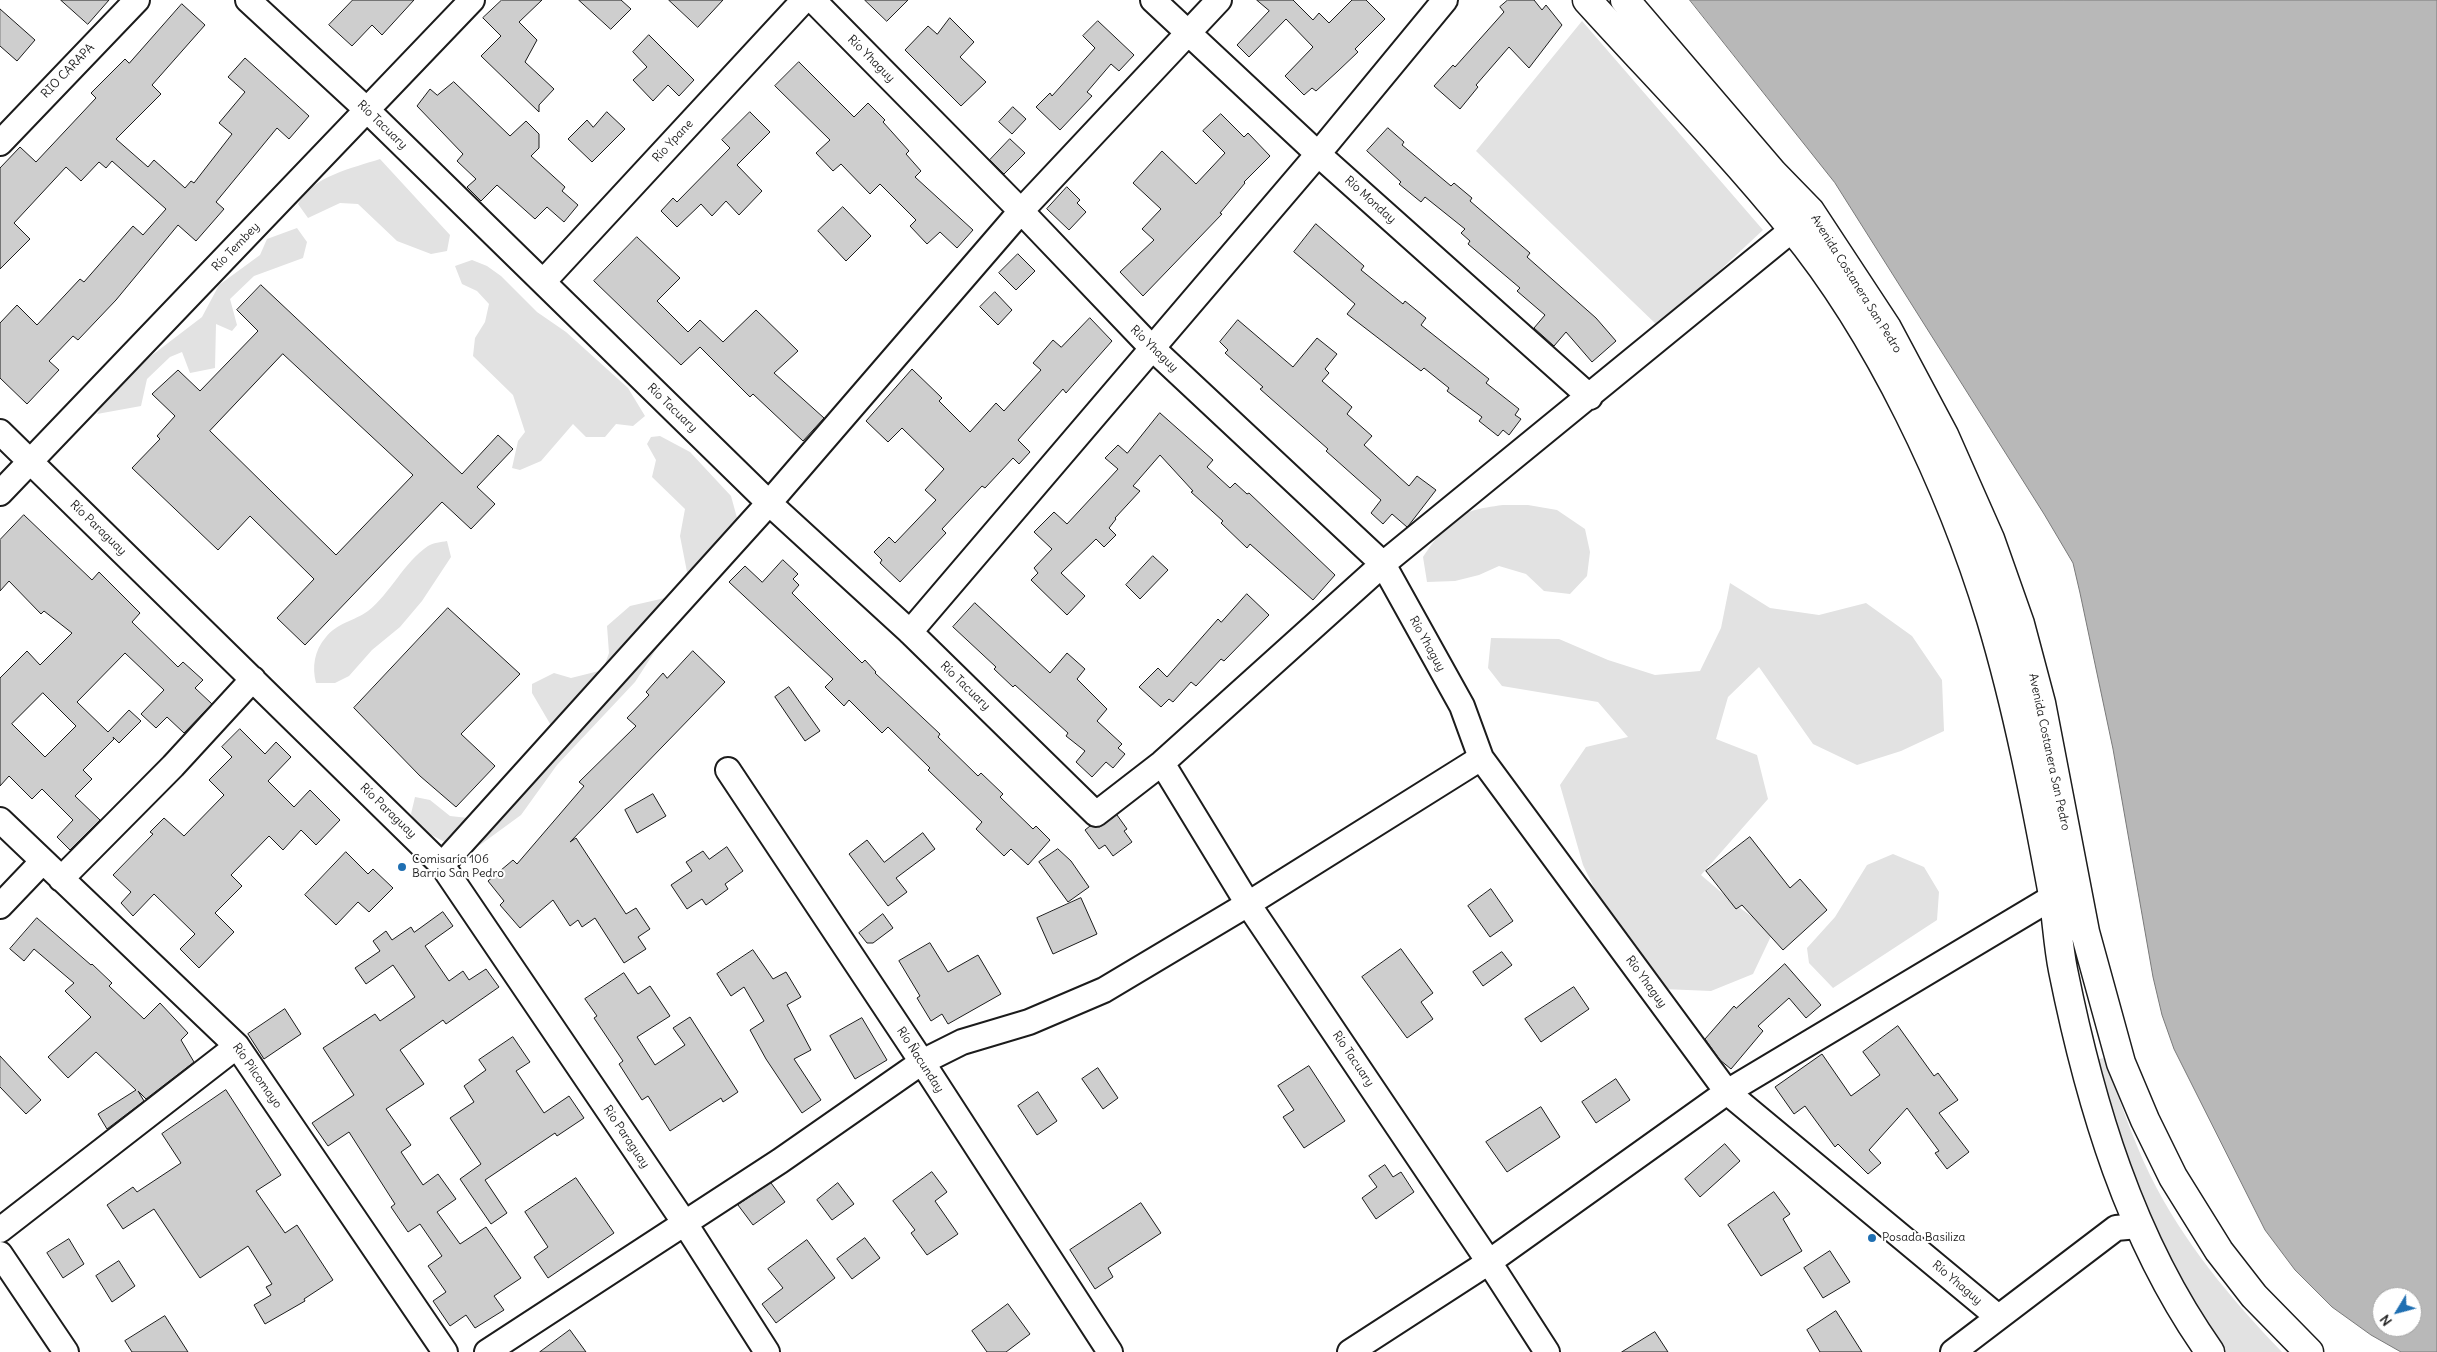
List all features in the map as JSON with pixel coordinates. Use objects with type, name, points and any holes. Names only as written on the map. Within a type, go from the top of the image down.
[{"type":"main road","name":"Avenida Costanera San Pedro","points":[[1587,0],[1793,229],[1838,292],[1884,368],[1952,507],[1991,619],[2014,702],[2053,896],[2063,967],[2096,1106],[2138,1226],[2162,1273],[2210,1352]]},
{"type":"main road","name":"Avenida Costanera San Pedro","points":[[1625,0],[1773,173],[1810,211],[1887,328],[1944,435],[1990,539],[2020,624],[2041,703],[2085,932],[2121,1063],[2145,1120],[2173,1177],[2219,1251],[2254,1296],[2309,1352]]},
{"type":"street","name":"RIO CARAPA","points":[[4,129],[137,0]]},
{"type":"street","name":"Río Tacuary","points":[[248,0],[367,110],[769,503],[910,632],[1096,814],[1162,763],[1248,904],[1490,1262],[1547,1352]]},
{"type":"street","name":"Río Tembey","points":[[0,493],[472,0]]},
{"type":"street","name":"Río Ypane","points":[[543,282],[804,0]]},
{"type":"street","name":"Río Yhaguy","points":[[813,0],[1021,211],[1151,348],[1383,564],[1462,706],[1481,758],[1727,1092],[1998,1317]]},
{"type":"street","name":"Río Monday","points":[[1153,0],[1188,35],[1318,154],[1590,397]]},
{"type":"street","points":[[442,865],[769,503],[1021,211],[1219,0]]},
{"type":"street","points":[[910,632],[1318,154],[1445,0]]},
{"type":"street","points":[[1162,763],[1383,564],[1590,397],[1793,229]]},
{"type":"street","name":"Río Paraguay","points":[[0,432],[442,865],[684,1222],[767,1352]]},
{"type":"street","points":[[62,879],[173,766],[253,679]]},
{"type":"street","points":[[487,1352],[780,1161],[922,1062],[962,1042],[1029,1022],[1104,990],[1248,904],[1481,758]]},
{"type":"street","name":"Río Ñacunday","points":[[728,770],[922,1062],[1110,1352]]},
{"type":"street","name":"Río Pilcomayo","points":[[0,820],[237,1046],[445,1352]]},
{"type":"street","points":[[0,906],[43,861]]},
{"type":"street","points":[[1350,1352],[1490,1262],[1727,1092],[2053,896]]},
{"type":"street","points":[[0,1230],[237,1046]]},
{"type":"street","points":[[1952,1352],[2116,1228],[2138,1226]]},
{"type":"street","points":[[0,1254],[66,1352]]},
{"type":"shaded area","points":[[1690,0],[2437,0],[2437,1352],[2401,1352],[2375,1337],[2422,1337],[2422,1287],[2372,1287],[2372,1336],[2332,1307],[2295,1270],[2265,1230],[2174,1049],[2162,1015],[2153,977],[2113,749],[2073,563],[1835,183]]},
{"type":"shaded area","points":[[1582,21],[1763,230],[1659,327],[1476,151]]},
{"type":"shaded area","points":[[380,159],[450,235],[447,251],[431,254],[397,241],[358,204],[340,203],[308,218],[298,204],[304,194],[323,180],[334,174]]},
{"type":"shaded area","points":[[297,228],[307,242],[303,258],[254,276],[230,299],[237,325],[232,331],[216,324],[215,368],[190,373],[182,352],[170,357],[147,379],[141,406],[97,414],[117,382],[202,317],[219,285],[260,255],[267,239]]},
{"type":"shaded area","points":[[472,260],[487,266],[501,276],[537,312],[566,332],[628,388],[645,416],[633,426],[616,424],[605,437],[586,437],[573,424],[541,461],[520,470],[512,468],[518,441],[525,432],[513,395],[473,356],[475,338],[485,322],[489,304],[477,291],[462,284],[455,266]]},
{"type":"shaded area","points":[[660,436],[690,452],[731,496],[742,536],[668,631],[635,682],[557,765],[521,815],[480,845],[454,847],[422,830],[411,814],[415,797],[430,800],[450,816],[468,818],[512,791],[556,734],[532,693],[532,684],[554,673],[571,678],[603,670],[609,653],[607,626],[630,606],[665,598],[679,587],[687,572],[680,536],[685,509],[652,477],[656,460],[647,444],[651,437]]},
{"type":"shaded area","points":[[1503,505],[1528,505],[1557,510],[1585,529],[1590,552],[1587,576],[1570,594],[1544,591],[1526,574],[1499,566],[1479,575],[1455,581],[1427,582],[1423,557],[1448,525],[1455,519],[1474,510]]},
{"type":"shaded area","points":[[447,541],[451,557],[422,601],[400,627],[372,650],[349,676],[335,683],[316,683],[315,659],[322,642],[330,632],[368,611],[376,604],[419,553],[430,545]]},
{"type":"shaded area","points":[[1730,583],[1770,608],[1819,615],[1866,603],[1912,636],[1942,680],[1944,731],[1901,751],[1857,765],[1813,744],[1759,667],[1728,697],[1716,739],[1757,755],[1768,799],[1701,875],[1736,905],[1773,932],[1753,974],[1711,991],[1663,989],[1603,906],[1583,865],[1560,785],[1586,747],[1628,737],[1598,702],[1502,686],[1488,668],[1491,638],[1559,639],[1608,660],[1655,675],[1700,671],[1721,628]]},
{"type":"shaded area","points":[[1893,854],[1924,867],[1939,892],[1937,920],[1833,988],[1809,963],[1807,948],[1835,917],[1867,865]]},
{"type":"shaded area","points":[[2104,1058],[2143,1161],[2163,1200],[2209,1269],[2282,1352],[2223,1352],[2190,1304],[2145,1211],[2095,1060]]},
{"type":"building","points":[[61,0],[109,0],[88,24]]},
{"type":"building","points":[[353,0],[414,0],[382,35],[372,25],[352,46],[329,25]]},
{"type":"building","points":[[502,0],[542,0],[519,22],[537,40],[525,62],[554,89],[539,105],[539,112],[481,56],[501,36],[483,18]]},
{"type":"building","points":[[579,0],[621,0],[631,9],[611,29]]},
{"type":"building","points":[[669,0],[723,0],[698,27]]},
{"type":"building","points":[[865,0],[908,0],[887,21]]},
{"type":"building","points":[[1257,0],[1293,0],[1313,20],[1319,13],[1329,23],[1352,0],[1366,0],[1385,19],[1355,49],[1358,52],[1338,71],[1316,91],[1312,88],[1304,95],[1285,76],[1313,47],[1286,19],[1249,57],[1237,45],[1269,11]]},
{"type":"building","points":[[1508,0],[1534,0],[1542,10],[1546,5],[1562,25],[1529,68],[1509,47],[1476,85],[1478,87],[1460,109],[1434,86],[1453,65],[1455,67],[1504,12],[1500,7]]},
{"type":"building","points":[[182,4],[205,25],[152,85],[161,94],[116,139],[148,167],[154,160],[185,188],[191,181],[194,183],[232,134],[219,123],[245,92],[228,77],[245,58],[309,116],[289,139],[277,128],[216,202],[224,209],[196,241],[178,225],[116,300],[78,340],[73,336],[49,361],[59,370],[27,404],[0,378],[0,323],[17,305],[37,325],[80,279],[84,282],[133,226],[143,235],[166,209],[112,161],[106,168],[99,162],[81,181],[66,167],[14,223],[30,239],[0,269],[0,168],[20,147],[36,162],[96,98],[91,93],[125,59],[129,63]]},
{"type":"building","points":[[0,9],[35,40],[17,61],[0,46]]},
{"type":"building","points":[[950,18],[974,42],[960,57],[986,82],[961,106],[905,50],[928,26],[937,34]]},
{"type":"building","points":[[1098,21],[1134,55],[1119,71],[1111,64],[1087,92],[1092,96],[1060,130],[1036,107],[1050,93],[1052,96],[1095,48],[1083,36]]},
{"type":"building","points":[[649,35],[694,80],[679,96],[668,85],[653,101],[633,80],[647,67],[633,52]]},
{"type":"building","points":[[799,62],[854,117],[868,103],[885,120],[883,122],[909,151],[906,154],[921,171],[915,177],[973,230],[957,248],[940,232],[927,244],[910,226],[916,220],[880,184],[870,194],[841,164],[833,171],[816,153],[830,140],[775,86]]},
{"type":"building","points":[[454,82],[510,136],[526,121],[539,134],[539,148],[531,156],[565,187],[562,191],[578,205],[564,222],[547,207],[535,219],[497,185],[481,201],[467,187],[476,179],[457,161],[463,154],[417,106],[430,89],[437,95]]},
{"type":"building","points":[[1013,107],[1026,119],[1012,134],[999,122]]},
{"type":"building","points":[[607,112],[625,129],[592,162],[568,139],[587,120],[593,127]]},
{"type":"building","points":[[750,112],[770,132],[737,165],[762,191],[739,215],[726,201],[712,216],[701,204],[677,227],[661,211],[673,198],[677,202],[730,148],[722,140]]},
{"type":"building","points":[[1221,114],[1244,137],[1248,133],[1270,156],[1244,182],[1220,213],[1222,214],[1143,296],[1120,272],[1154,240],[1142,229],[1161,209],[1133,183],[1162,151],[1196,184],[1225,153],[1203,131]]},
{"type":"building","points":[[1388,128],[1404,142],[1402,145],[1451,186],[1454,183],[1472,198],[1470,201],[1530,253],[1527,257],[1596,318],[1616,341],[1592,362],[1566,332],[1554,346],[1534,328],[1545,315],[1517,291],[1520,288],[1468,244],[1470,241],[1461,233],[1465,229],[1425,197],[1421,202],[1399,184],[1401,182],[1367,151]]},
{"type":"building","points":[[1010,139],[1025,153],[1004,174],[990,160]]},
{"type":"building","points":[[1067,187],[1080,200],[1077,203],[1086,212],[1069,230],[1047,209]]},
{"type":"building","points":[[843,207],[871,236],[846,261],[818,231]]},
{"type":"building","points":[[1316,224],[1364,266],[1361,270],[1403,304],[1405,301],[1426,318],[1421,325],[1489,379],[1486,383],[1519,409],[1515,415],[1521,419],[1509,435],[1503,430],[1498,436],[1479,421],[1482,417],[1447,391],[1449,388],[1424,368],[1421,371],[1347,314],[1355,304],[1294,252]]},
{"type":"building","points":[[637,237],[680,278],[657,301],[688,332],[700,320],[723,342],[756,310],[798,351],[774,373],[824,418],[803,441],[753,394],[750,397],[700,347],[681,365],[594,281]]},
{"type":"building","points":[[1018,254],[1035,271],[1016,290],[999,273]]},
{"type":"building","points":[[261,285],[462,474],[498,435],[513,449],[477,487],[495,504],[471,529],[442,502],[305,645],[277,618],[314,579],[250,516],[218,550],[132,468],[160,439],[157,436],[175,416],[152,394],[178,370],[200,391],[258,331],[237,310]],"holes":[[[283,354],[413,475],[336,555],[210,431]]]},
{"type":"building","points":[[995,292],[1012,310],[998,325],[980,307]]},
{"type":"building","points":[[1090,318],[1112,341],[1066,393],[1063,389],[1018,440],[1030,452],[1019,464],[1013,458],[985,488],[982,486],[942,529],[946,533],[900,582],[880,563],[882,560],[874,552],[889,537],[895,543],[936,500],[925,490],[944,469],[902,428],[888,442],[866,421],[912,369],[942,398],[939,401],[970,432],[996,403],[1004,411],[1041,370],[1033,363],[1053,340],[1061,347]]},
{"type":"building","points":[[1238,320],[1293,367],[1317,338],[1337,354],[1325,369],[1329,373],[1322,381],[1352,407],[1347,414],[1372,436],[1364,445],[1409,486],[1417,476],[1436,490],[1407,527],[1392,514],[1383,524],[1371,513],[1381,500],[1326,451],[1328,449],[1260,389],[1263,387],[1225,353],[1228,350],[1220,342]]},
{"type":"building","points":[[1160,413],[1213,460],[1207,467],[1230,488],[1235,483],[1247,494],[1249,493],[1335,575],[1313,600],[1250,544],[1247,548],[1221,523],[1223,521],[1191,492],[1193,491],[1160,455],[1133,486],[1140,491],[1115,518],[1109,528],[1116,535],[1104,547],[1096,539],[1061,573],[1085,596],[1067,615],[1031,580],[1038,573],[1034,568],[1052,549],[1034,532],[1054,512],[1067,524],[1118,469],[1105,458],[1118,445],[1127,453]]},
{"type":"building","points":[[24,515],[92,580],[99,572],[140,613],[132,622],[178,667],[183,662],[203,680],[195,688],[212,704],[184,733],[167,717],[156,728],[141,714],[164,690],[125,653],[77,702],[108,732],[129,710],[141,721],[119,743],[113,737],[114,739],[83,770],[92,779],[75,796],[100,820],[70,850],[57,837],[73,820],[42,789],[32,799],[9,776],[0,786],[0,678],[27,651],[40,665],[72,633],[44,611],[41,614],[9,581],[0,591],[0,540]],"holes":[[[43,693],[76,726],[45,757],[12,724]]]},
{"type":"building","points":[[1153,556],[1168,570],[1140,599],[1126,585]]},
{"type":"building","points":[[783,560],[798,574],[793,579],[799,585],[792,593],[862,663],[865,660],[875,673],[940,734],[938,737],[978,776],[981,773],[1003,794],[1000,797],[1033,829],[1036,826],[1050,840],[1028,865],[1011,849],[1004,856],[976,829],[982,822],[928,770],[930,768],[888,727],[882,733],[849,700],[844,706],[825,687],[833,679],[729,582],[745,566],[762,582]]},
{"type":"building","points":[[1247,594],[1269,615],[1224,661],[1221,659],[1196,686],[1191,682],[1173,702],[1169,699],[1161,707],[1139,687],[1158,668],[1167,677],[1218,619],[1221,622]]},
{"type":"building","points":[[975,603],[1050,673],[1067,653],[1085,669],[1077,679],[1107,709],[1097,721],[1122,744],[1118,748],[1125,754],[1113,768],[1106,762],[1092,777],[1076,762],[1085,751],[1066,736],[1068,733],[1015,685],[1013,687],[994,669],[996,667],[953,627]]},
{"type":"building","points":[[448,608],[520,674],[461,734],[495,766],[456,807],[420,776],[354,708]]},
{"type":"building","points":[[693,651],[725,682],[570,842],[576,838],[626,914],[636,908],[650,929],[638,937],[646,949],[624,963],[595,918],[582,927],[578,920],[570,926],[553,900],[520,928],[500,905],[504,901],[488,881],[513,860],[517,864],[584,786],[579,782],[636,726],[627,718],[649,695],[646,692],[663,673],[667,678]]},
{"type":"building","points":[[789,687],[820,731],[805,741],[775,697]]},
{"type":"building","points":[[240,729],[265,754],[276,742],[291,757],[268,781],[294,807],[310,790],[340,820],[316,845],[301,830],[283,850],[269,836],[231,875],[242,886],[215,913],[234,932],[199,968],[180,949],[195,934],[154,894],[133,916],[121,903],[131,892],[113,875],[153,834],[150,832],[164,818],[184,836],[224,795],[209,780],[232,757],[222,747]]},
{"type":"building","points":[[653,794],[666,816],[637,833],[625,810]]},
{"type":"building","points":[[1117,815],[1127,829],[1124,831],[1132,842],[1113,856],[1105,845],[1099,849],[1085,830],[1090,826],[1099,827]]},
{"type":"building","points":[[923,833],[935,849],[896,878],[907,892],[888,906],[849,854],[867,840],[884,862]]},
{"type":"building","points":[[1750,837],[1790,888],[1800,879],[1827,910],[1783,950],[1742,905],[1736,909],[1706,871]]},
{"type":"building","points":[[727,847],[743,871],[725,884],[728,889],[706,905],[702,899],[687,909],[671,885],[692,871],[686,862],[703,851],[709,859]]},
{"type":"building","points":[[1058,849],[1071,861],[1089,887],[1068,902],[1039,862]]},
{"type":"building","points":[[346,852],[368,874],[373,869],[393,888],[369,912],[358,902],[336,925],[305,895]]},
{"type":"building","points":[[1491,889],[1513,921],[1490,937],[1468,906]]},
{"type":"building","points":[[1081,898],[1097,934],[1053,954],[1037,918]]},
{"type":"building","points":[[443,912],[453,926],[425,946],[449,981],[463,971],[469,980],[486,969],[499,987],[446,1024],[443,1020],[400,1050],[424,1084],[386,1109],[411,1145],[401,1152],[423,1185],[438,1174],[456,1199],[437,1212],[460,1244],[486,1227],[521,1278],[494,1296],[504,1310],[475,1328],[466,1315],[450,1326],[433,1301],[446,1292],[428,1266],[442,1256],[420,1224],[408,1232],[391,1207],[395,1204],[349,1132],[328,1146],[312,1123],[354,1095],[323,1048],[375,1014],[380,1021],[415,997],[393,965],[366,984],[355,968],[380,951],[373,941],[386,931],[392,940],[411,927],[414,932]]},
{"type":"building","points":[[883,914],[893,928],[873,943],[867,943],[859,933]]},
{"type":"building","points":[[37,918],[92,964],[112,983],[109,986],[144,1019],[160,1003],[188,1033],[181,1040],[194,1062],[146,1099],[138,1091],[144,1101],[107,1129],[98,1114],[136,1090],[96,1052],[68,1078],[48,1057],[91,1017],[65,991],[74,983],[34,949],[24,961],[10,949]]},
{"type":"building","points":[[930,943],[948,972],[978,955],[1001,994],[948,1024],[942,1014],[931,1021],[917,998],[920,996],[899,961]]},
{"type":"building","points":[[1401,949],[1433,993],[1421,1002],[1433,1019],[1407,1038],[1362,977]]},
{"type":"building","points":[[753,950],[773,979],[786,972],[801,997],[787,1005],[811,1050],[794,1059],[821,1100],[802,1113],[766,1059],[750,1030],[764,1021],[744,987],[731,996],[717,974]]},
{"type":"building","points":[[1502,952],[1512,965],[1483,986],[1473,972]]},
{"type":"building","points":[[1785,964],[1821,1005],[1806,1018],[1789,998],[1758,1026],[1763,1031],[1731,1069],[1720,1060],[1705,1039],[1734,1006],[1736,1008]]},
{"type":"building","points":[[624,973],[638,994],[650,986],[670,1016],[637,1037],[655,1065],[685,1045],[673,1028],[690,1017],[738,1092],[723,1102],[721,1098],[670,1131],[648,1096],[642,1100],[619,1064],[623,1061],[594,1018],[597,1016],[585,999]]},
{"type":"building","points":[[1574,987],[1589,1009],[1541,1042],[1525,1019]]},
{"type":"building","points":[[285,1009],[301,1034],[264,1059],[248,1034]]},
{"type":"building","points":[[862,1018],[887,1060],[855,1079],[830,1036]]},
{"type":"building","points":[[1898,1026],[1934,1076],[1938,1073],[1958,1100],[1939,1113],[1969,1152],[1947,1169],[1935,1153],[1939,1151],[1907,1108],[1869,1150],[1881,1163],[1868,1174],[1838,1144],[1835,1147],[1805,1106],[1794,1114],[1775,1087],[1822,1054],[1851,1096],[1880,1075],[1863,1052]]},
{"type":"building","points":[[513,1037],[530,1062],[516,1071],[544,1113],[569,1096],[584,1118],[557,1136],[555,1133],[485,1180],[507,1213],[491,1224],[460,1179],[481,1164],[450,1118],[474,1102],[464,1086],[486,1070],[479,1060]]},
{"type":"building","points":[[0,1056],[41,1100],[26,1114],[0,1087]]},
{"type":"building","points":[[1309,1066],[1345,1121],[1304,1148],[1283,1117],[1294,1110],[1278,1086]]},
{"type":"building","points":[[1098,1068],[1118,1098],[1103,1109],[1082,1079]]},
{"type":"building","points":[[1616,1079],[1630,1100],[1596,1123],[1582,1102]]},
{"type":"building","points":[[226,1090],[281,1175],[256,1191],[285,1233],[297,1225],[333,1280],[304,1299],[305,1301],[265,1324],[254,1305],[271,1295],[266,1287],[272,1284],[248,1246],[200,1278],[154,1209],[123,1229],[107,1205],[133,1187],[137,1192],[181,1163],[162,1134]]},
{"type":"building","points":[[1038,1092],[1057,1121],[1037,1135],[1018,1106]]},
{"type":"building","points":[[1541,1107],[1560,1137],[1507,1172],[1486,1142]]},
{"type":"building","points":[[1725,1144],[1740,1161],[1700,1197],[1685,1179]]},
{"type":"building","points":[[1385,1165],[1393,1177],[1401,1172],[1414,1192],[1376,1219],[1362,1198],[1377,1187],[1369,1176]]},
{"type":"building","points":[[932,1172],[947,1192],[935,1201],[958,1234],[927,1255],[911,1233],[915,1230],[893,1201]]},
{"type":"building","points":[[576,1178],[614,1233],[548,1278],[534,1257],[548,1247],[525,1212]]},
{"type":"building","points":[[771,1183],[785,1202],[753,1225],[738,1205]]},
{"type":"building","points":[[838,1183],[854,1204],[832,1220],[817,1200]]},
{"type":"building","points":[[1774,1192],[1790,1214],[1783,1219],[1802,1251],[1761,1276],[1728,1225]]},
{"type":"building","points":[[1141,1203],[1161,1233],[1108,1268],[1113,1277],[1095,1289],[1070,1250]]},
{"type":"building","points":[[865,1238],[880,1258],[852,1279],[837,1259]]},
{"type":"building","points":[[69,1239],[84,1264],[63,1278],[47,1253]]},
{"type":"building","points":[[807,1240],[835,1278],[776,1323],[762,1304],[783,1288],[768,1269]]},
{"type":"building","points":[[1830,1251],[1850,1282],[1823,1298],[1804,1268]]},
{"type":"building","points":[[119,1261],[135,1286],[112,1302],[96,1276]]},
{"type":"building","points":[[1008,1304],[1030,1334],[1006,1352],[987,1352],[972,1331]]},
{"type":"building","points":[[1836,1311],[1862,1352],[1820,1352],[1807,1330]]},
{"type":"building","points":[[165,1316],[188,1352],[132,1352],[125,1341]]},
{"type":"building","points":[[570,1330],[586,1352],[540,1352]]},
{"type":"building","points":[[1655,1332],[1668,1352],[1622,1352]]},
{"type":"place","name":"Comisaría 106 Barrio San Pedro","points":[[402,867]]},
{"type":"place","name":"Posada Basiliza","points":[[1872,1238]]}]
